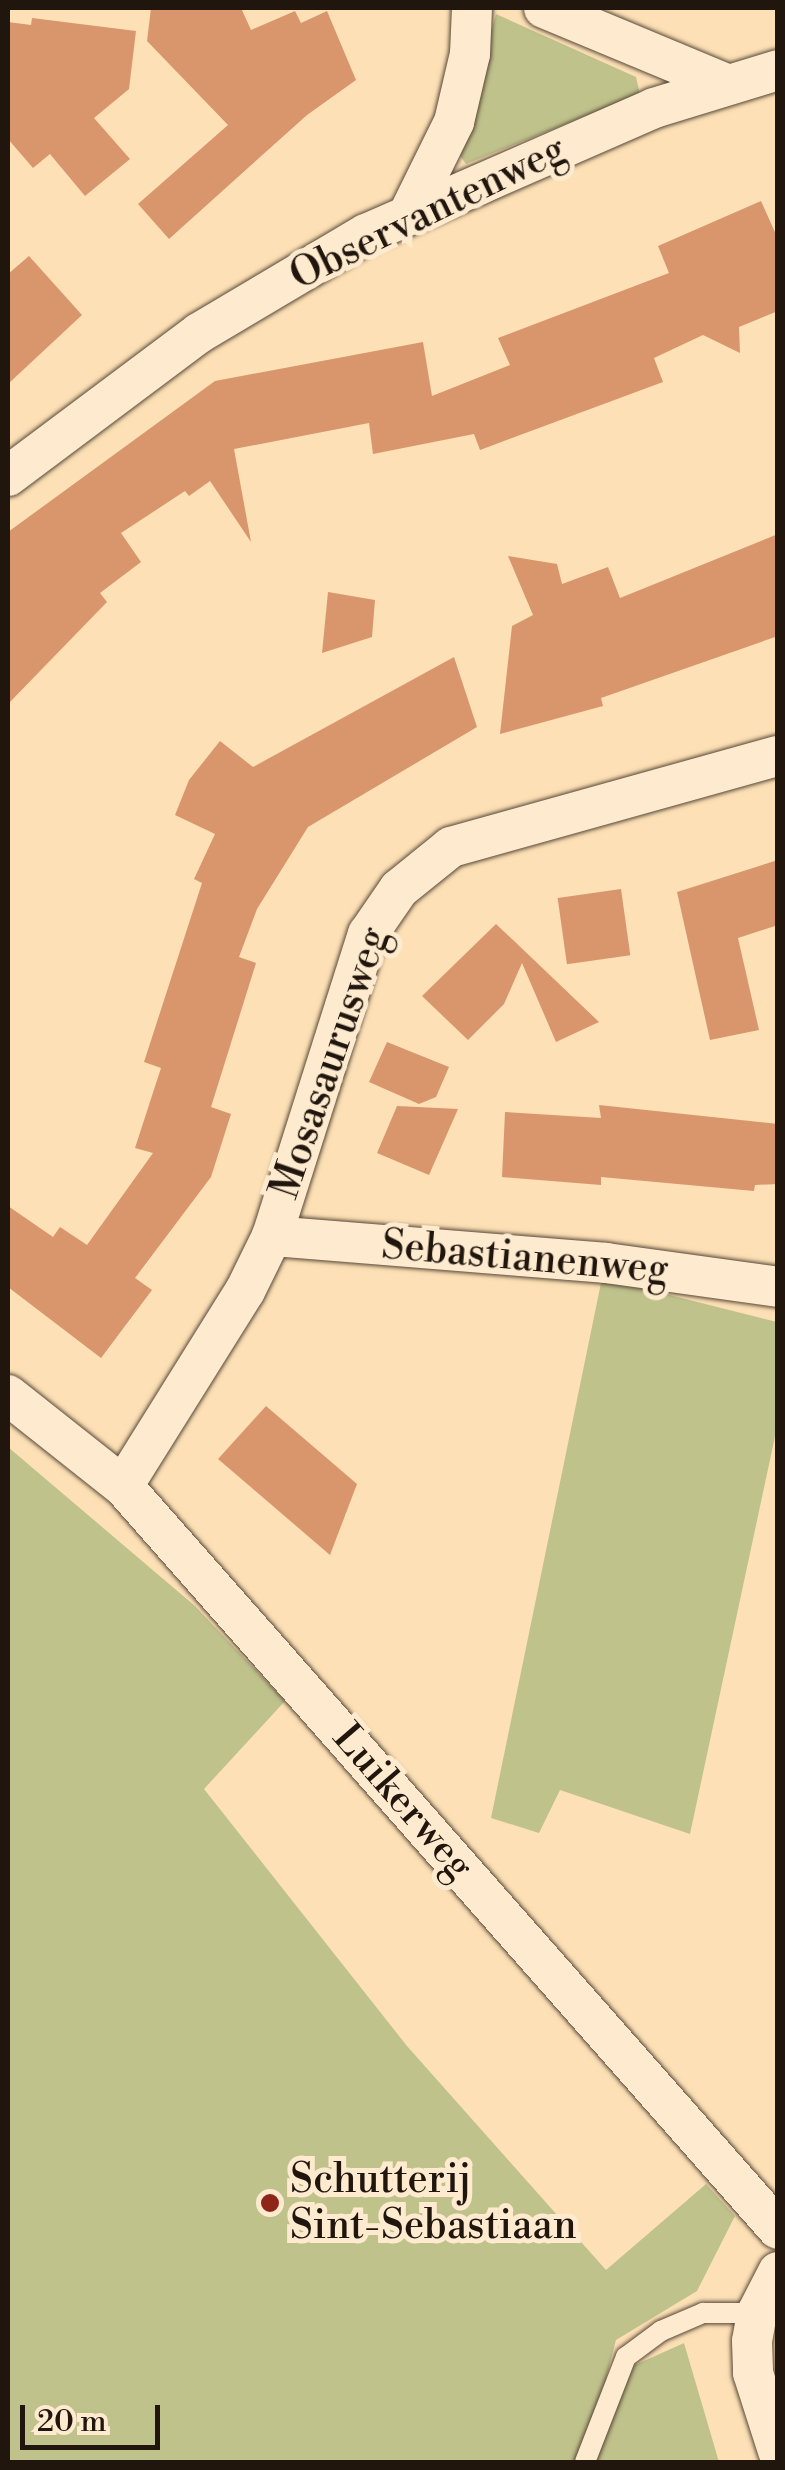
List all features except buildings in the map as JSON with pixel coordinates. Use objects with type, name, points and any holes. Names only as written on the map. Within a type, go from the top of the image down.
[{"type":"street","points":[[409,213],[454,122],[470,54],[472,8]]},
{"type":"street","points":[[544,8],[724,83]]},
{"type":"street","name":"Observantenweg","points":[[8,476],[199,333],[409,213],[724,83],[778,70]]},
{"type":"street","name":"Mosasaurusweg","points":[[123,1486],[236,1308],[272,1236],[368,934],[415,871],[451,847],[778,756]]},
{"type":"street","name":"Sebastianenweg","points":[[272,1236],[606,1263],[778,1287]]},
{"type":"street","name":"Luikerweg","points":[[8,1395],[123,1486],[778,2229]]},
{"type":"street","points":[[778,2272],[757,2313],[752,2372],[778,2451]]},
{"type":"lane","points":[[585,2462],[626,2357],[661,2331],[703,2313],[757,2313]]},
{"type":"green space","points":[[496,14],[636,77],[640,94],[466,164],[458,153]]},
{"type":"green space","points":[[602,1278],[777,1322],[777,1427],[690,1834],[560,1790],[539,1833],[491,1818]]},
{"type":"green space","points":[[8,1447],[195,1606],[285,1701],[204,1789],[407,2046],[606,2270],[706,2184],[735,2216],[697,2291],[616,2340],[606,2378],[684,2343],[719,2462],[8,2462]]},
{"type":"place","name":"Schutterij Sint-Sebastiaan","points":[[270,2203]]}]
